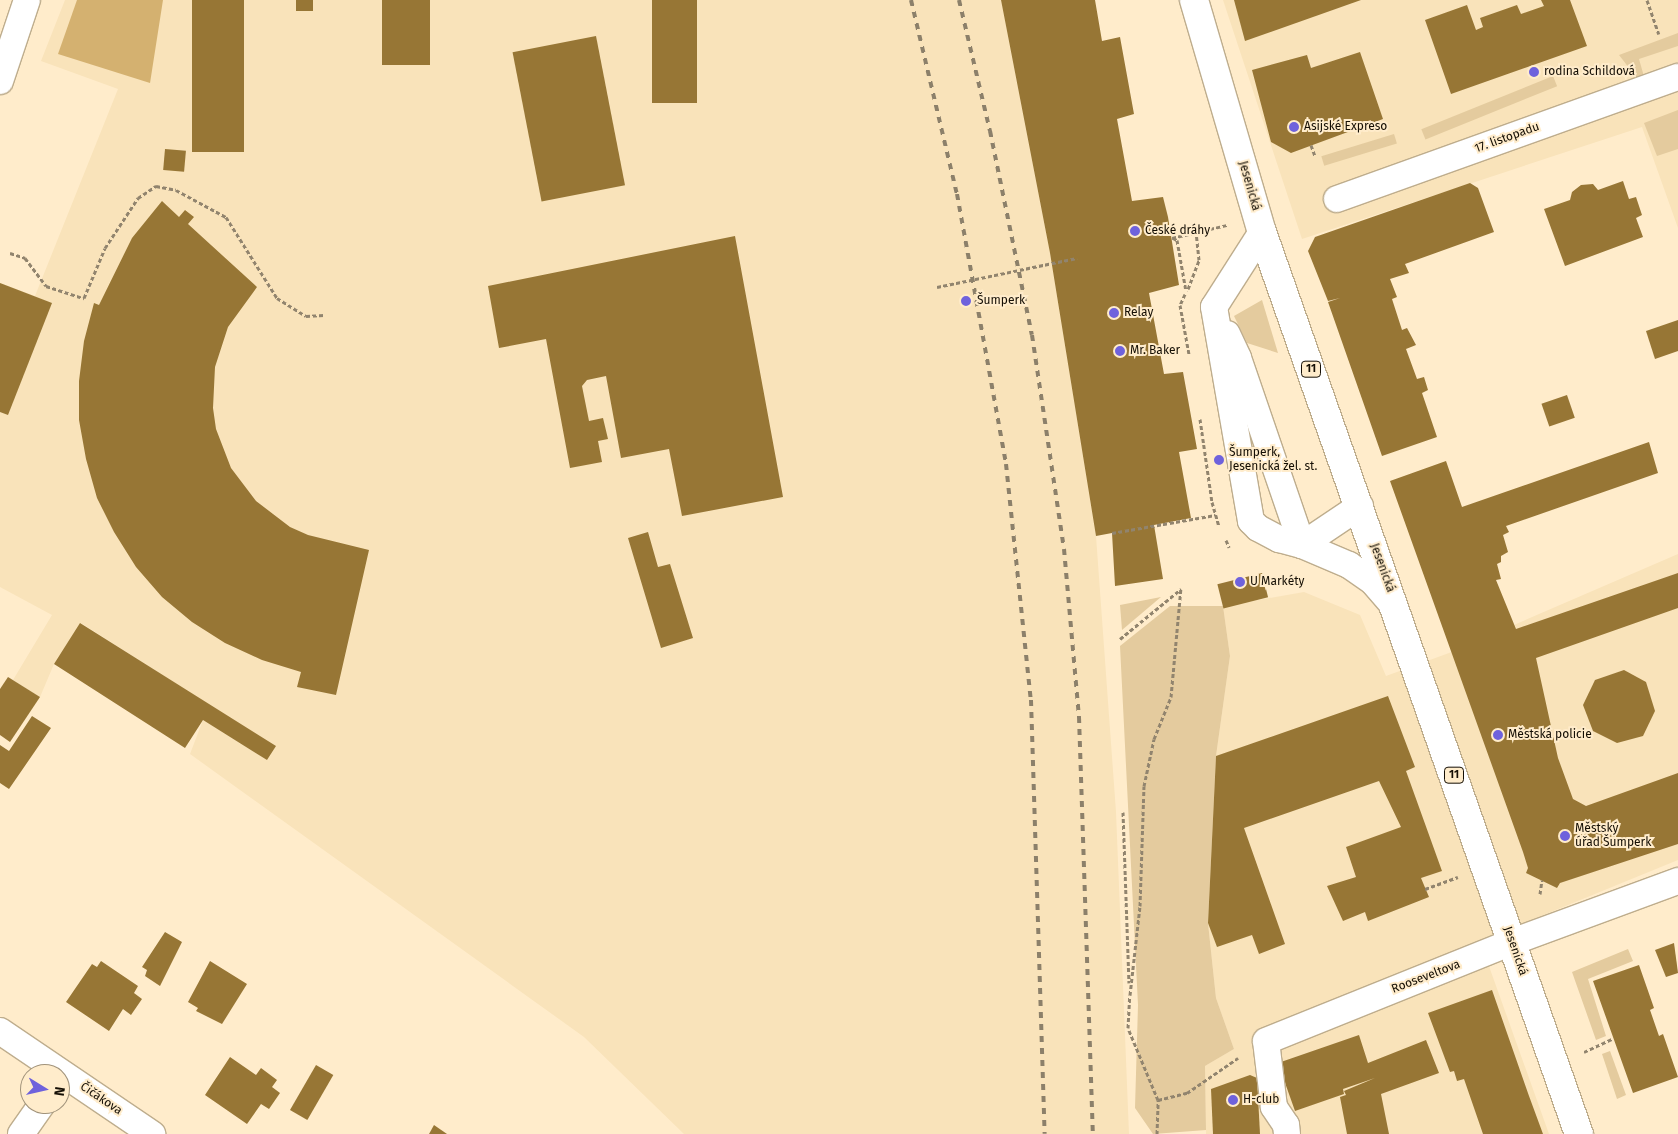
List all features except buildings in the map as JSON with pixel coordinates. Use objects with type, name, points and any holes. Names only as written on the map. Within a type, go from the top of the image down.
[{"type":"main road","name":"Jesenická","points":[[1194,0],[1262,232],[1396,608],[1578,1134]]},
{"type":"street","points":[[0,80],[27,0]]},
{"type":"street","name":"17. listopadu","points":[[1337,199],[1678,77]]},
{"type":"street","points":[[1262,232],[1214,307],[1251,520],[1258,528],[1279,539],[1302,545],[1349,565],[1373,582],[1396,608]]},
{"type":"street","points":[[1214,307],[1238,358],[1302,545]]},
{"type":"street","points":[[1302,545],[1360,506]]},
{"type":"street","name":"Rooseveltova","points":[[1287,1134],[1286,1125],[1274,1107],[1266,1041],[1512,942],[1678,882]]},
{"type":"street","name":"Čičákova","points":[[0,1031],[46,1064]]},
{"type":"street","name":"Čičákova","points":[[70,1081],[152,1134]]},
{"type":"street","points":[[21,1134],[35,1114]]},
{"type":"path","points":[[1647,0],[1660,34]]},
{"type":"path","points":[[1311,145],[1315,156]]},
{"type":"path","points":[[10,253],[25,258],[46,286],[84,298],[105,248],[138,198],[156,186],[176,190],[226,217],[277,298],[306,316],[324,315]]},
{"type":"path","points":[[1186,291],[1177,240],[1172,238],[1235,224]]},
{"type":"path","points":[[938,287],[1077,258]]},
{"type":"path","points":[[1112,533],[1215,515]]},
{"type":"path","points":[[1120,639],[1181,588],[1171,697],[1154,738],[1144,786],[1140,906],[1128,1028],[1158,1100],[1157,1134]]},
{"type":"path","points":[[1123,812],[1130,995]]},
{"type":"path","points":[[1425,889],[1467,874]]},
{"type":"path","points":[[1540,894],[1542,880]]},
{"type":"path","points":[[1584,1052],[1612,1039]]},
{"type":"path","points":[[1158,1100],[1187,1093],[1214,1072]]},
{"type":"shaded area","points":[[65,0],[1001,0],[1050,253],[1096,536],[1116,812],[1129,1134],[684,1134],[584,1037],[190,754],[203,720],[267,760],[275,747],[81,623],[54,664],[40,697],[13,680],[52,615],[0,587],[0,283],[35,296],[118,89],[41,61]]},
{"type":"shaded area","points":[[77,0],[163,0],[150,83],[58,54]]},
{"type":"shaded area","points":[[1223,0],[1678,0],[1678,228],[1642,127],[1302,239]]},
{"type":"shaded area","points":[[1678,33],[1678,46],[1639,59],[1645,80],[1640,82],[1619,55]]},
{"type":"shaded area","points":[[1553,76],[1557,86],[1425,139],[1421,129]]},
{"type":"shaded area","points":[[1678,110],[1678,149],[1657,156],[1644,123]]},
{"type":"shaded area","points":[[1394,134],[1397,144],[1324,166],[1321,156]]},
{"type":"shaded area","points":[[1262,300],[1278,353],[1247,343],[1234,316]]},
{"type":"shaded area","points":[[1678,554],[1678,860],[1480,941],[1549,1134],[1206,1134],[1205,1066],[1234,1049],[1216,998],[1208,923],[1216,756],[1230,656],[1223,606],[1304,592],[1360,615],[1386,676],[1449,653]]},
{"type":"shaded area","points":[[1161,597],[1122,630],[1120,605]]},
{"type":"shaded area","points":[[1170,606],[1223,606],[1230,656],[1216,756],[1208,923],[1216,998],[1234,1049],[1205,1066],[1206,1130],[1153,1134],[1135,1108],[1138,1005],[1120,646]]},
{"type":"shaded area","points":[[1628,949],[1633,961],[1588,979],[1606,1036],[1596,1040],[1572,972]]},
{"type":"shaded area","points":[[1610,1051],[1626,1095],[1617,1099],[1602,1054]]},
{"type":"railway","points":[[911,0],[957,194],[1006,464],[1031,700],[1045,1134]]},
{"type":"railway","points":[[959,0],[990,131],[1032,335],[1064,549],[1079,717],[1093,1134]]},
{"type":"place","name":"rodina Schildová","points":[[1534,72]]},
{"type":"place","name":"Asijské Expreso","points":[[1294,127]]},
{"type":"place","name":"České dráhy","points":[[1135,231]]},
{"type":"place","name":"Šumperk","points":[[966,301]]},
{"type":"place","name":"Relay","points":[[1114,313]]},
{"type":"place","name":"Mr. Baker","points":[[1120,351]]},
{"type":"place","name":"Šumperk, Jesenická žel. st.","points":[[1219,460]]},
{"type":"place","name":"U Markéty","points":[[1240,582]]},
{"type":"place","name":"Městská policie","points":[[1498,735]]},
{"type":"place","name":"Městský úřad Šumperk","points":[[1565,836]]},
{"type":"place","name":"H-club","points":[[1233,1100]]}]
